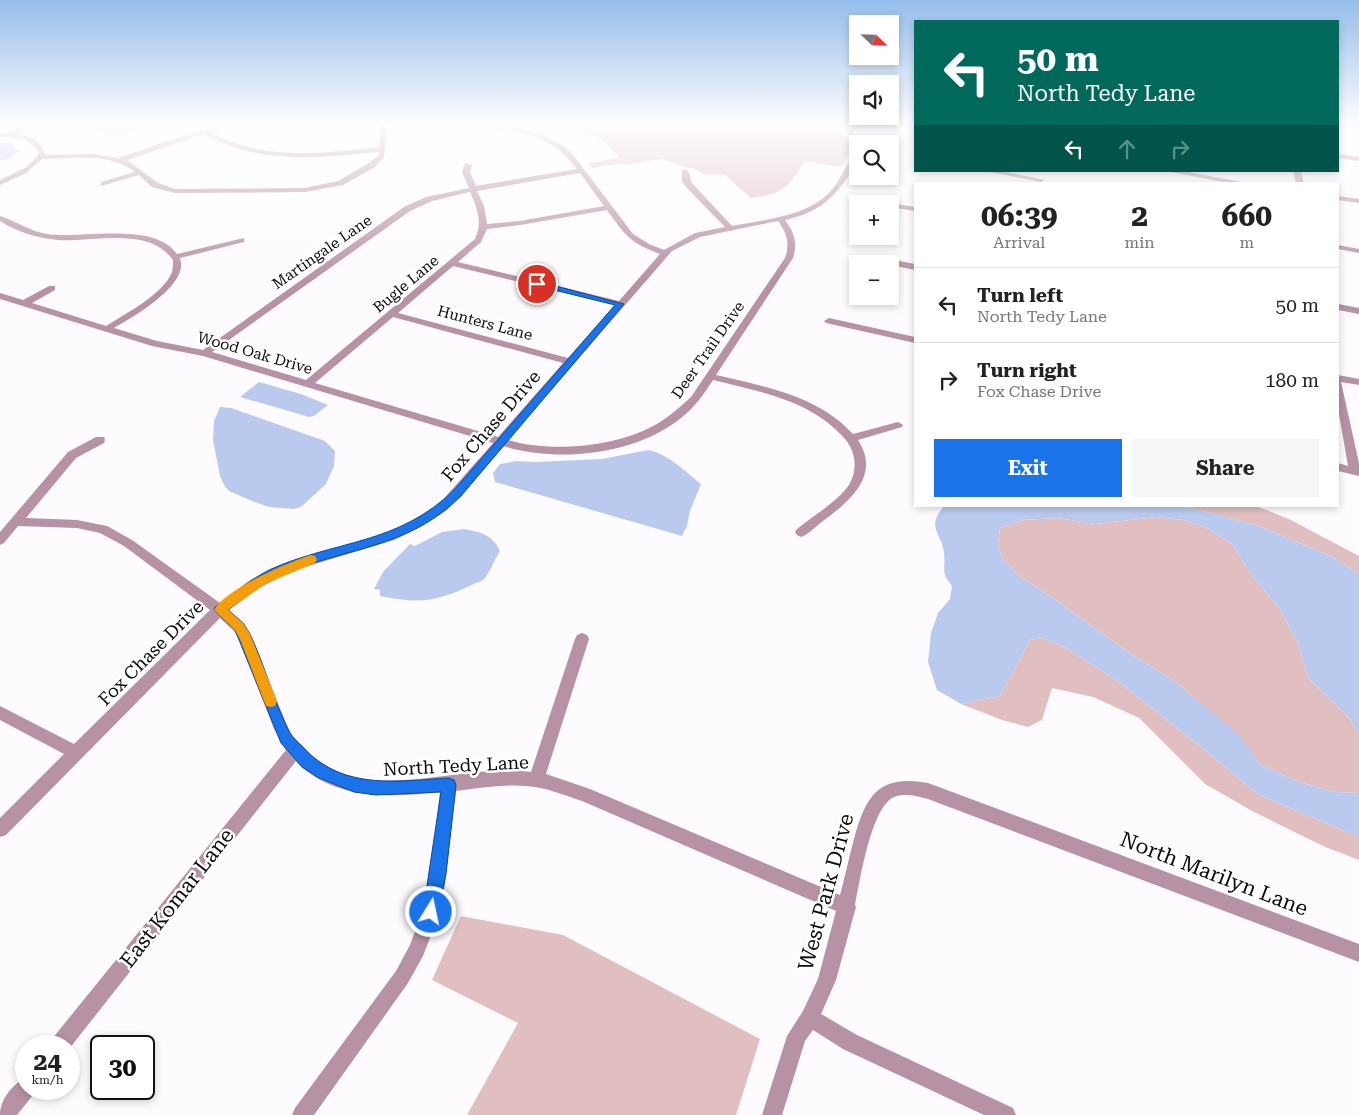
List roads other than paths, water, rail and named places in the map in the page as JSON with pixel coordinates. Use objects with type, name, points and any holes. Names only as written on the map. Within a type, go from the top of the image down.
[{"type":"street","points":[[0,183],[12,177]]},
{"type":"street","points":[[104,184],[128,177]]},
{"type":"street","points":[[143,177],[155,185],[185,192],[319,192],[353,177]]},
{"type":"street","points":[[468,177],[483,214],[484,227],[520,223],[609,207]]},
{"type":"street","name":"Martingale Lane","points":[[205,353],[407,209],[435,197],[543,177]]},
{"type":"street","points":[[587,177],[630,236],[646,246],[665,253]]},
{"type":"street","points":[[686,177],[689,185],[730,228]]},
{"type":"street","name":"Fox Chase Drive","points":[[0,829],[220,610],[251,586],[274,574],[309,560],[390,537],[416,525],[443,507],[665,253],[687,239],[803,212],[827,199],[843,177]]},
{"type":"street","points":[[1017,177],[1040,182]]},
{"type":"street","points":[[1206,177],[1236,182]]},
{"type":"street","points":[[1339,198],[1359,201]]},
{"type":"street","points":[[899,206],[914,209]]},
{"type":"street","points":[[0,218],[12,226],[49,236],[141,239],[164,245],[176,257],[178,262],[176,271],[166,287],[146,304],[107,329]]},
{"type":"street","name":"Deer Trail Drive","points":[[501,442],[518,447],[562,451],[605,447],[627,441],[676,418],[695,398],[789,258],[792,248],[791,234],[780,218]]},
{"type":"street","name":"Bugle Lane","points":[[308,384],[478,240],[483,233],[484,227]]},
{"type":"street","points":[[176,257],[241,240]]},
{"type":"street","points":[[1339,247],[1359,251]]},
{"type":"street","points":[[452,263],[620,304]]},
{"type":"street","points":[[899,264],[914,267]]},
{"type":"street","points":[[23,304],[52,288]]},
{"type":"street","name":"Wood Oak Drive","points":[[0,296],[155,344],[205,353],[501,442]]},
{"type":"street","points":[[1339,307],[1359,311]]},
{"type":"street","name":"Hunters Lane","points":[[392,314],[570,362]]},
{"type":"street","points":[[829,321],[914,340]]},
{"type":"street","points":[[710,376],[797,400],[830,418],[844,429],[857,446],[861,457],[858,480],[847,495],[801,532]]},
{"type":"street","points":[[1339,378],[1359,382]]},
{"type":"street","points":[[1339,389],[1357,471],[1339,467]]},
{"type":"street","points":[[850,438],[898,425]]},
{"type":"street","points":[[0,540],[72,455],[100,440]]},
{"type":"street","name":"North Tedy Lane","points":[[16,522],[78,524],[103,529],[128,543],[220,610],[239,627],[245,638],[286,738],[295,751],[324,774],[354,785],[376,788],[449,785],[519,778],[556,784],[584,794],[847,907]]},
{"type":"street","points":[[536,781],[582,639]]},
{"type":"street","points":[[0,713],[76,753]]},
{"type":"street","name":"East Komar Lane","points":[[68,1035],[295,751]]},
{"type":"street","points":[[302,1115],[402,977],[417,950],[431,912],[438,874],[449,785]]},
{"type":"street","name":"West Park Drive","points":[[772,1115],[783,1076],[798,1036],[810,1018],[827,980],[847,907],[868,817],[875,803],[891,790],[901,787],[928,791],[1053,838]]},
{"type":"street","name":"North Marilyn Lane","points":[[1053,838],[1359,953]]},
{"type":"street","points":[[810,1018],[850,1042],[1006,1115]]},
{"type":"street","points":[[4,1115],[16,1100]]},
{"type":"water","points":[[259,382],[301,394],[328,405],[314,416],[309,417],[240,397]]},
{"type":"water","points":[[220,407],[231,408],[325,441],[335,451],[334,466],[326,484],[301,507],[294,509],[269,507],[229,491],[220,476],[213,440],[214,421]]},
{"type":"water","points":[[648,450],[670,459],[701,484],[682,536],[495,482],[493,473],[500,464],[516,461],[602,459]]},
{"type":"water","points":[[943,507],[1187,507],[1256,525],[1331,556],[1359,574],[1359,736],[1350,719],[1309,679],[1298,643],[1280,609],[1254,578],[1231,543],[1203,526],[1183,520],[1157,517],[1095,524],[1058,518],[1023,520],[1000,528],[998,544],[1002,557],[1019,576],[1132,655],[1172,679],[1239,735],[1260,764],[1296,781],[1335,792],[1359,793],[1359,837],[1257,794],[1123,685],[1065,647],[1042,638],[1030,640],[1000,696],[961,704],[937,690],[928,662],[931,633],[938,613],[950,599],[952,586],[945,573],[943,546],[935,525],[938,514]]},
{"type":"water","points":[[464,529],[486,535],[494,541],[500,551],[489,573],[482,581],[449,595],[428,600],[407,600],[380,596],[380,590],[374,589],[383,572],[410,544],[415,546],[442,532]]}]
